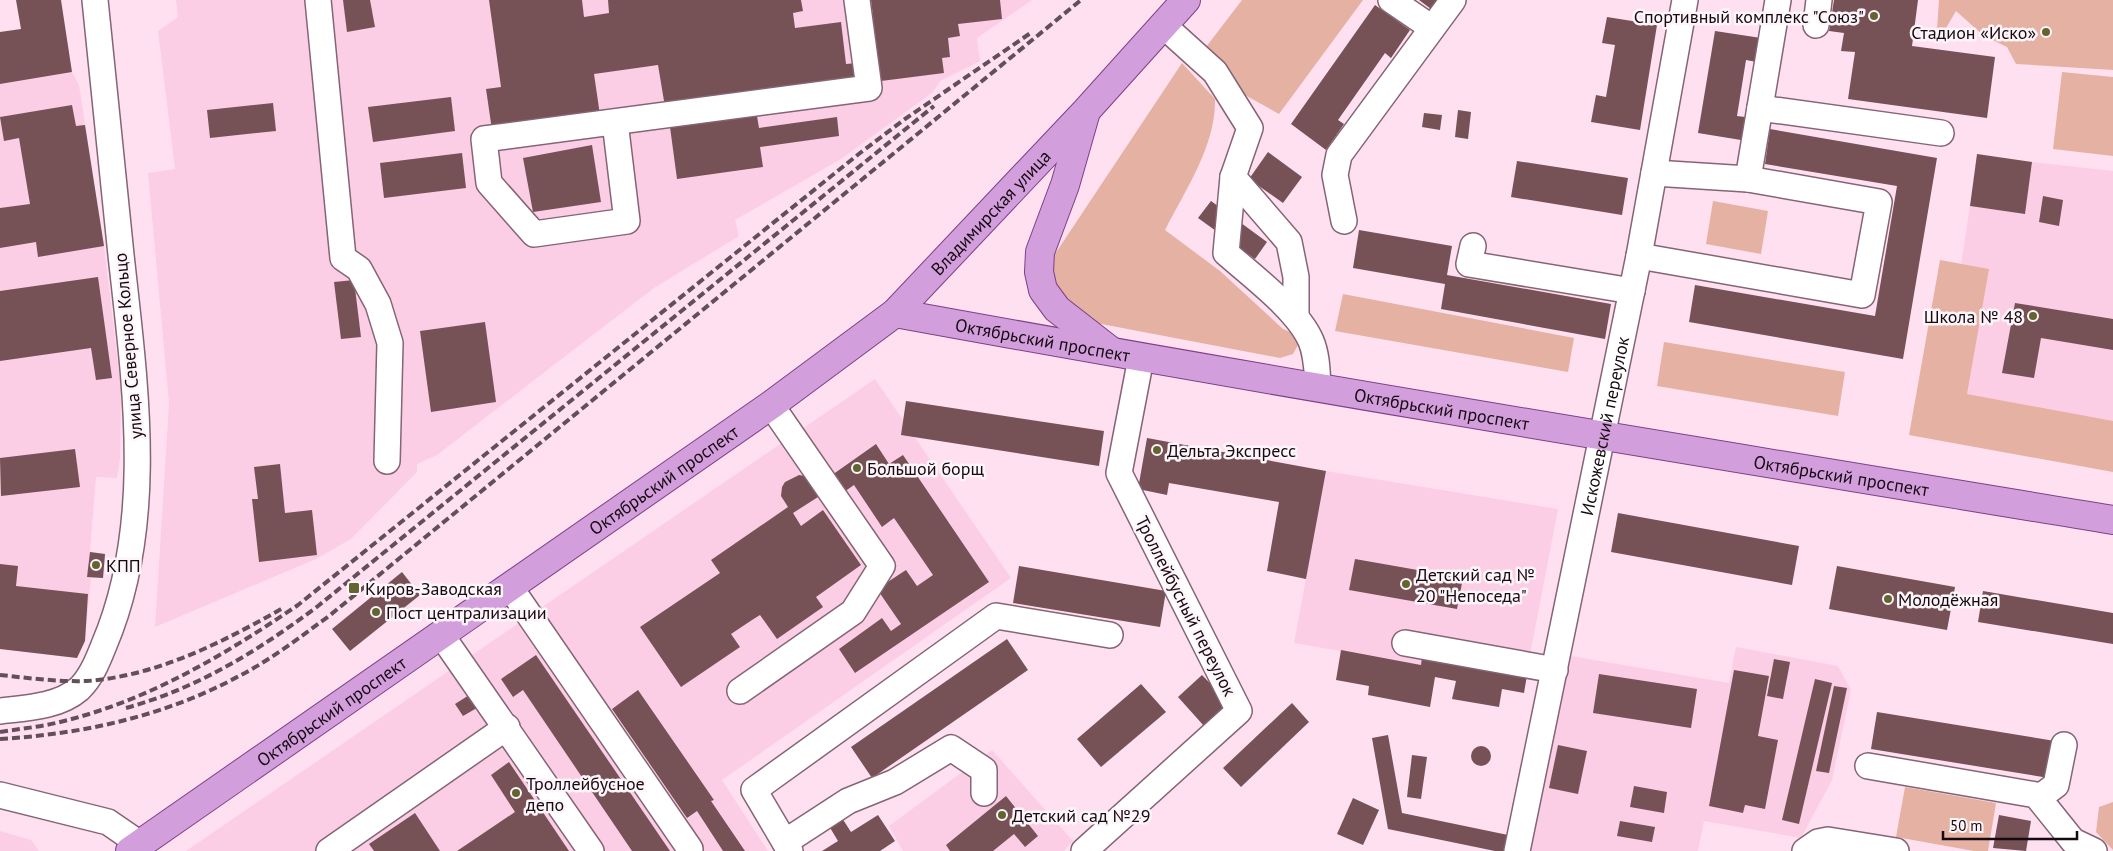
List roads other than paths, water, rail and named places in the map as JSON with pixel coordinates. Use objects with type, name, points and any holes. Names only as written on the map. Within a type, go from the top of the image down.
[{"type":"main road","name":"Владимирская улица","points":[[895,313],[1086,111],[1186,0]]},
{"type":"main road","name":"Владимирская улица","points":[[1086,111],[1065,185],[1040,252],[1039,272],[1043,290],[1057,309],[1114,353]]},
{"type":"main road","name":"Октябрьский проспект","points":[[135,847],[442,636],[771,405],[895,313],[1141,358],[2113,520]]},
{"type":"street","name":"улица Северное Кольцо","points":[[0,711],[60,700],[70,695],[86,681],[97,662],[114,619],[130,545],[137,449],[135,384],[95,0]]},
{"type":"street","points":[[318,0],[343,258],[359,269],[378,304],[390,342],[387,461]]},
{"type":"street","points":[[615,122],[627,220],[534,234],[489,183],[484,139],[868,88],[857,0]]},
{"type":"street","points":[[1391,0],[1432,28]]},
{"type":"street","points":[[1344,221],[1335,175],[1339,155],[1453,0]]},
{"type":"street","name":"Искожевский переулок","points":[[1517,851],[1639,256],[1685,0]]},
{"type":"street","points":[[1748,179],[1778,0]]},
{"type":"street","points":[[1816,25],[1819,0]]},
{"type":"street","points":[[1163,25],[1215,72],[1250,128],[1234,177],[1226,253],[1296,316],[1311,340],[1316,359],[1318,386]]},
{"type":"street","points":[[1760,108],[1941,133]]},
{"type":"street","points":[[1639,256],[1862,295],[1879,202],[1748,179],[1654,173]]},
{"type":"street","points":[[1234,177],[1289,242],[1296,277],[1296,316]]},
{"type":"street","points":[[1473,246],[1469,264],[1632,291]]},
{"type":"street","name":"Троллейбусный переулок","points":[[1084,851],[1239,711],[1120,473],[1141,358]]},
{"type":"street","points":[[740,691],[853,612],[882,566],[771,405]]},
{"type":"street","points":[[510,587],[690,849]]},
{"type":"street","points":[[984,793],[984,770],[952,748],[895,782],[848,801],[788,846],[754,790],[996,616],[1110,635]]},
{"type":"street","points":[[442,636],[507,727],[591,851]]},
{"type":"street","points":[[1405,643],[1555,670]]},
{"type":"street","points":[[329,851],[507,727]]},
{"type":"street","points":[[2040,797],[2056,785],[2064,745]]},
{"type":"street","points":[[1868,766],[2029,793],[2040,797],[2049,814],[2073,841],[2094,851]]},
{"type":"street","points":[[0,795],[108,822],[135,847]]},
{"type":"street","points":[[1805,851],[1818,842],[1828,840],[1896,851]]},
{"type":"railway","points":[[0,739],[62,733],[154,712],[213,689],[252,669],[286,647],[329,616],[1081,0]]},
{"type":"railway","points":[[0,732],[49,724],[89,714],[121,703],[183,675],[270,624],[298,605],[860,153],[905,119],[1032,32]]},
{"type":"railway","points":[[126,708],[152,700],[203,679],[250,653],[318,606],[934,106]]},
{"type":"railway","points":[[0,675],[87,681],[139,672],[164,665],[213,645],[283,608]]},
{"type":"place","name":"Спортивный комплекс \"Союз\"","points":[[1874,16]]},
{"type":"place","name":"Стадион «Иско»","points":[[2046,32]]},
{"type":"place","name":"Школа № 48","points":[[2033,316]]},
{"type":"place","name":"Дельта Экспресс","points":[[1157,450]]},
{"type":"place","name":"Большой борщ","points":[[857,468]]},
{"type":"place","name":"КПП","points":[[96,565]]},
{"type":"place","name":"Детский сад № 20 \"Непоседа\"","points":[[1406,584]]},
{"type":"place","name":"Киров-Заводская","points":[[354,588]]},
{"type":"place","name":"Молодёжная","points":[[1888,599]]},
{"type":"place","name":"Пост централизации","points":[[376,612]]},
{"type":"place","name":"Троллейбусное депо","points":[[516,793]]},
{"type":"place","name":"Детский сад №29","points":[[1002,815]]}]
